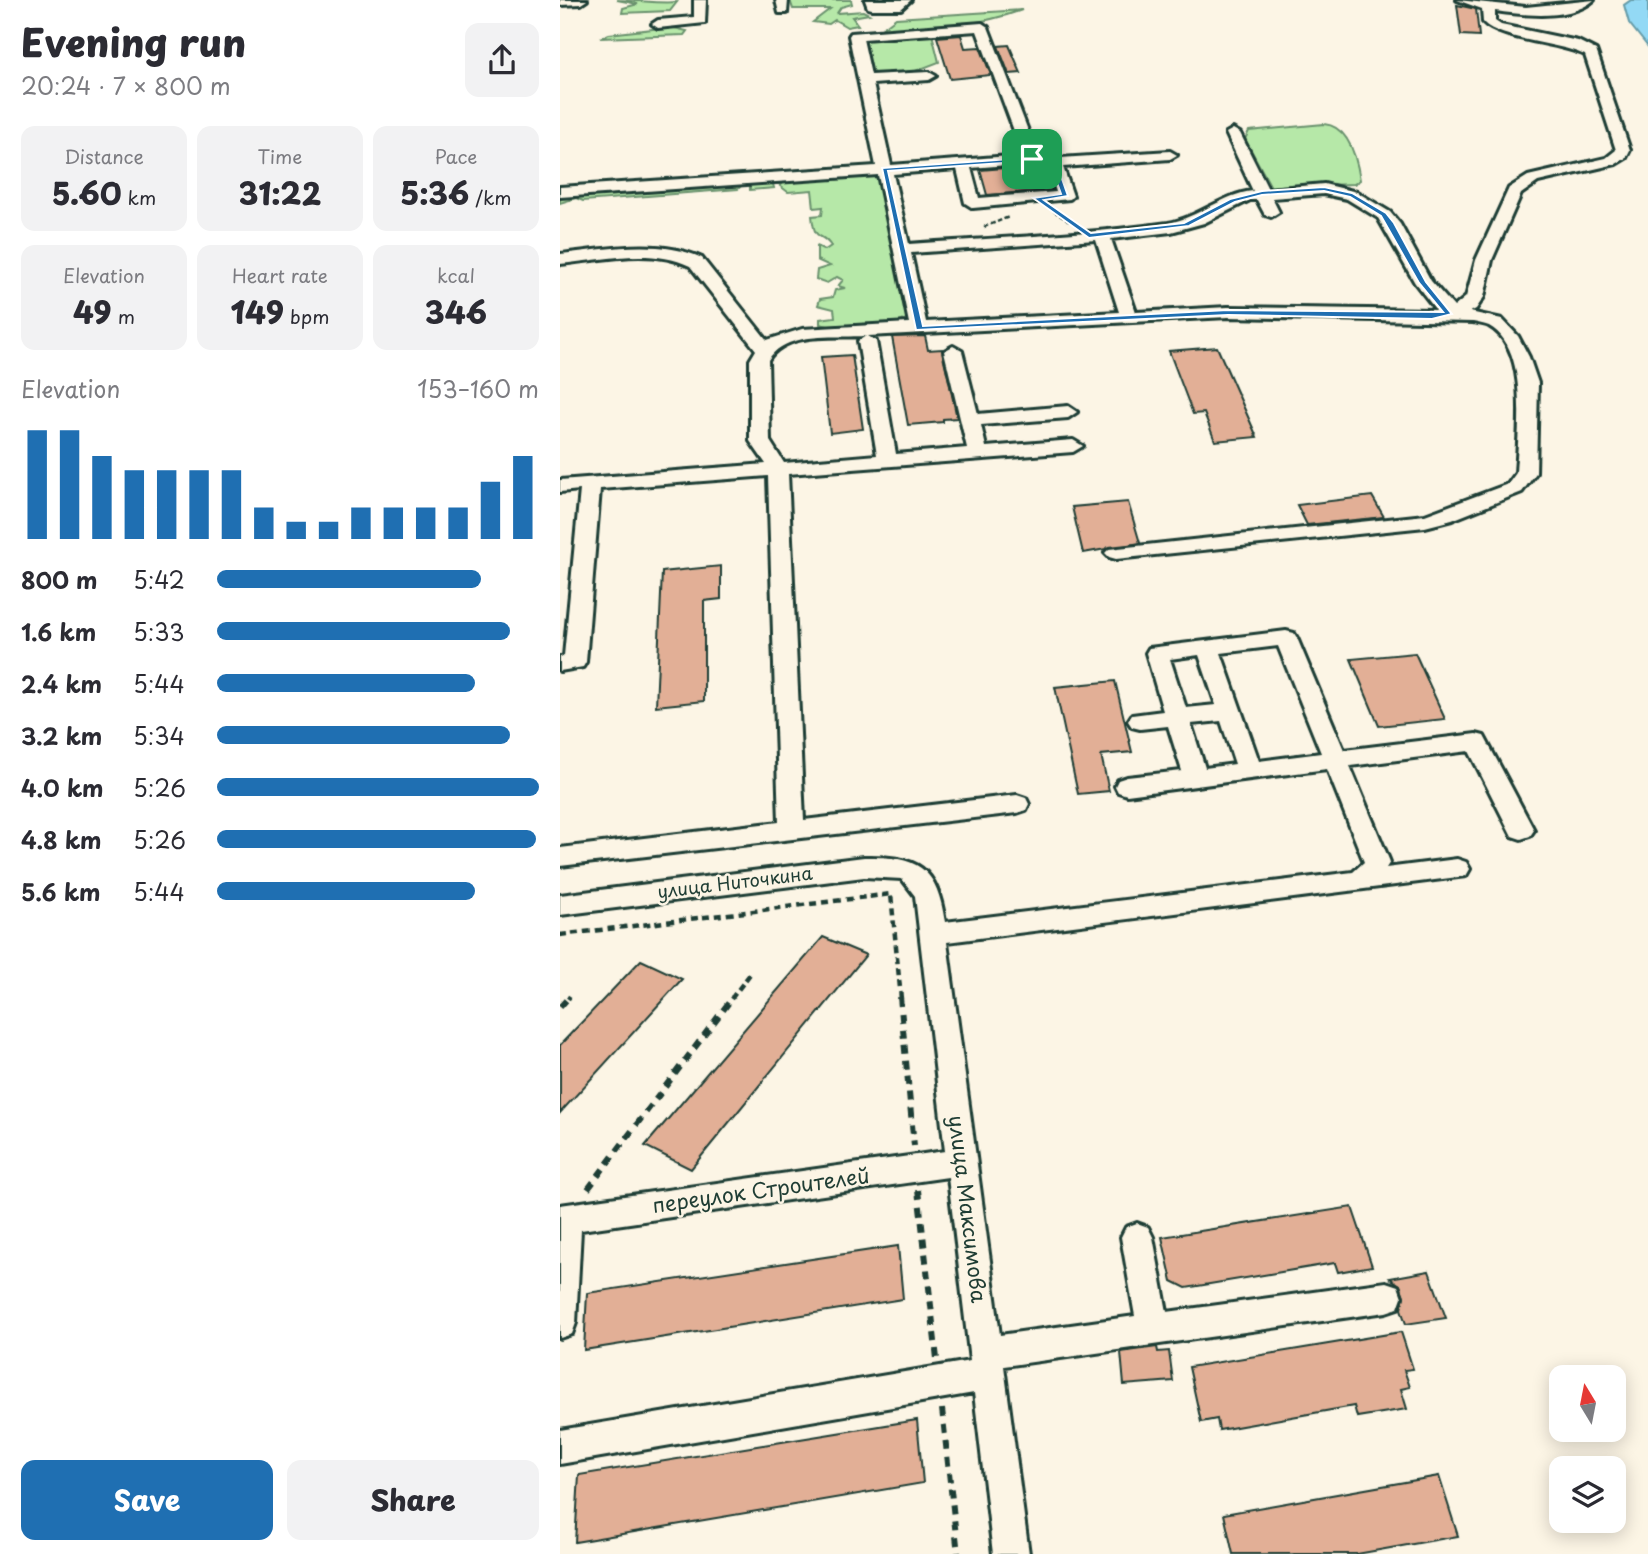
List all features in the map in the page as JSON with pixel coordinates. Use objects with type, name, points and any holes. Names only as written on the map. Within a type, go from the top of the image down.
[{"type":"street","points":[[560,1],[582,0]]},
{"type":"street","points":[[658,24],[700,20],[701,0]]},
{"type":"street","points":[[871,0],[874,6],[904,5]]},
{"type":"street","points":[[1463,0],[1488,6],[1551,8],[1588,0]]},
{"type":"street","points":[[1440,315],[1469,305],[1475,297],[1483,260],[1514,191],[1533,179],[1611,161],[1621,155],[1623,150],[1591,53],[1573,44],[1497,28],[1489,22],[1488,6]]},
{"type":"street","points":[[919,328],[856,36],[982,27],[1032,159]]},
{"type":"street","points":[[865,80],[929,76]]},
{"type":"street","points":[[1233,133],[1271,212]]},
{"type":"street","points":[[1054,163],[1170,155]]},
{"type":"street","points":[[560,192],[1052,157],[1065,196],[1040,201],[973,203],[963,164]]},
{"type":"street","points":[[902,249],[1096,235],[1186,225],[1233,201],[1262,193],[1324,189],[1352,195],[1368,204],[1392,224],[1440,315]]},
{"type":"street","points":[[1096,235],[1129,317]]},
{"type":"street","points":[[560,259],[666,253],[689,257],[696,262],[765,349]]},
{"type":"street","points":[[792,830],[778,468],[760,441],[759,360],[765,349],[779,340],[802,334],[1259,312],[1473,317],[1496,323],[1512,340],[1529,383],[1526,473],[1515,488],[1445,516],[1424,521],[1309,535],[1116,552]]},
{"type":"street","points":[[867,341],[887,459]]},
{"type":"street","points":[[953,351],[978,453]]},
{"type":"street","points":[[969,420],[1068,412]]},
{"type":"street","points":[[560,486],[1073,446]]},
{"type":"street","points":[[560,664],[575,663],[569,625],[591,483]]},
{"type":"street","points":[[1196,777],[1157,653],[1286,638],[1377,862],[1370,874],[1358,882]]},
{"type":"street","points":[[1208,647],[1250,771]]},
{"type":"street","points":[[1140,722],[1230,712]]},
{"type":"street","points":[[1127,786],[1476,742],[1521,830]]},
{"type":"street","points":[[560,857],[1017,804]]},
{"type":"street","name":"улица Ниточкина","points":[[560,905],[864,867],[909,870]]},
{"type":"street","points":[[933,934],[1457,869]]},
{"type":"street","name":"улица Максимова","points":[[909,870],[924,883],[933,934],[1011,1554]]},
{"type":"street","name":"переулок Строителей","points":[[563,1218],[962,1163]]},
{"type":"street","points":[[560,1323],[563,1218]]},
{"type":"street","points":[[1137,1237],[1154,1328]]},
{"type":"street","points":[[560,1447],[939,1382],[987,1363],[1154,1328],[1387,1297]]},
{"type":"path","points":[[938,246],[1040,201],[1096,235]]},
{"type":"path","points":[[560,936],[891,894],[916,1170],[958,1554]]},
{"type":"path","points":[[563,1218],[750,974]]},
{"type":"path","points":[[560,1007],[570,996]]},
{"type":"green space","points":[[617,0],[677,2],[670,11],[622,13],[623,8],[638,4]]},
{"type":"green space","points":[[790,0],[851,0],[852,4],[841,7],[837,13],[863,11],[869,14],[852,17],[858,25],[847,27],[835,20],[829,24],[813,22],[830,9],[793,9]]},
{"type":"green space","points":[[1022,10],[968,24],[876,33],[896,18]]},
{"type":"green space","points":[[670,27],[687,31],[684,35],[600,38],[609,34]]},
{"type":"green space","points":[[932,34],[939,62],[905,75],[872,74],[865,39]]},
{"type":"green space","points":[[1324,124],[1333,126],[1346,137],[1357,163],[1360,180],[1354,184],[1271,187],[1245,139],[1249,131]]},
{"type":"green space","points":[[881,174],[909,317],[900,322],[866,329],[820,324],[820,319],[835,317],[834,309],[818,305],[820,299],[833,297],[835,290],[845,288],[838,286],[843,280],[837,277],[827,283],[816,279],[817,270],[830,266],[817,260],[817,246],[825,250],[831,246],[816,234],[813,225],[812,216],[822,215],[823,207],[814,208],[812,190],[788,192],[780,186],[782,184],[773,184],[774,188],[750,190],[750,186],[758,181]]},
{"type":"green space","points":[[743,184],[738,189],[583,201],[576,198],[560,203],[560,195]]},
{"type":"water","points":[[1631,0],[1648,0],[1648,47],[1629,23],[1624,5]]},
{"type":"building","points":[[1457,5],[1476,9],[1479,36],[1461,35]]},
{"type":"building","points":[[961,35],[965,48],[980,47],[991,75],[950,79],[937,37]]},
{"type":"building","points":[[1009,45],[1021,73],[1009,74],[998,46]]},
{"type":"building","points":[[1042,165],[1052,190],[987,195],[980,170]]},
{"type":"building","points":[[925,336],[928,350],[942,349],[957,418],[908,425],[892,337]]},
{"type":"building","points":[[1217,347],[1257,437],[1215,441],[1204,413],[1193,414],[1169,351]]},
{"type":"building","points":[[852,355],[863,429],[830,433],[821,357]]},
{"type":"building","points":[[1372,496],[1384,517],[1307,525],[1297,505]]},
{"type":"building","points":[[1128,502],[1140,543],[1083,553],[1072,507]]},
{"type":"building","points":[[721,566],[721,599],[704,601],[704,701],[656,706],[662,572]]},
{"type":"building","points":[[1415,653],[1445,719],[1379,726],[1351,659]]},
{"type":"building","points":[[1115,681],[1132,752],[1101,755],[1109,791],[1078,794],[1055,687]]},
{"type":"building","points":[[823,937],[866,955],[691,1169],[645,1146]]},
{"type":"building","points":[[641,960],[682,979],[560,1113],[560,1045]]},
{"type":"building","points":[[1352,1207],[1372,1266],[1338,1272],[1335,1263],[1186,1288],[1172,1281],[1162,1237]]},
{"type":"building","points":[[898,1246],[903,1299],[584,1350],[587,1293]]},
{"type":"building","points":[[1429,1271],[1446,1318],[1406,1324],[1401,1309],[1404,1296],[1400,1285],[1390,1278]]},
{"type":"building","points":[[1401,1332],[1413,1369],[1404,1370],[1410,1387],[1401,1389],[1407,1409],[1357,1417],[1354,1406],[1219,1430],[1217,1419],[1201,1422],[1189,1367]]},
{"type":"building","points":[[1157,1347],[1158,1352],[1169,1351],[1173,1381],[1124,1385],[1121,1352]]},
{"type":"building","points":[[917,1420],[923,1483],[575,1542],[579,1475]]},
{"type":"building","points":[[1439,1476],[1458,1536],[1357,1554],[1233,1554],[1224,1514]]},
{"type":"route","points":[[1052,157],[1065,196],[1037,198],[1089,236],[1186,225],[1233,201],[1262,193],[1324,189],[1352,195],[1384,215],[1392,224],[1423,283],[1448,314],[1432,316],[1228,312],[919,328],[884,169],[1032,159],[1052,157]]}]
